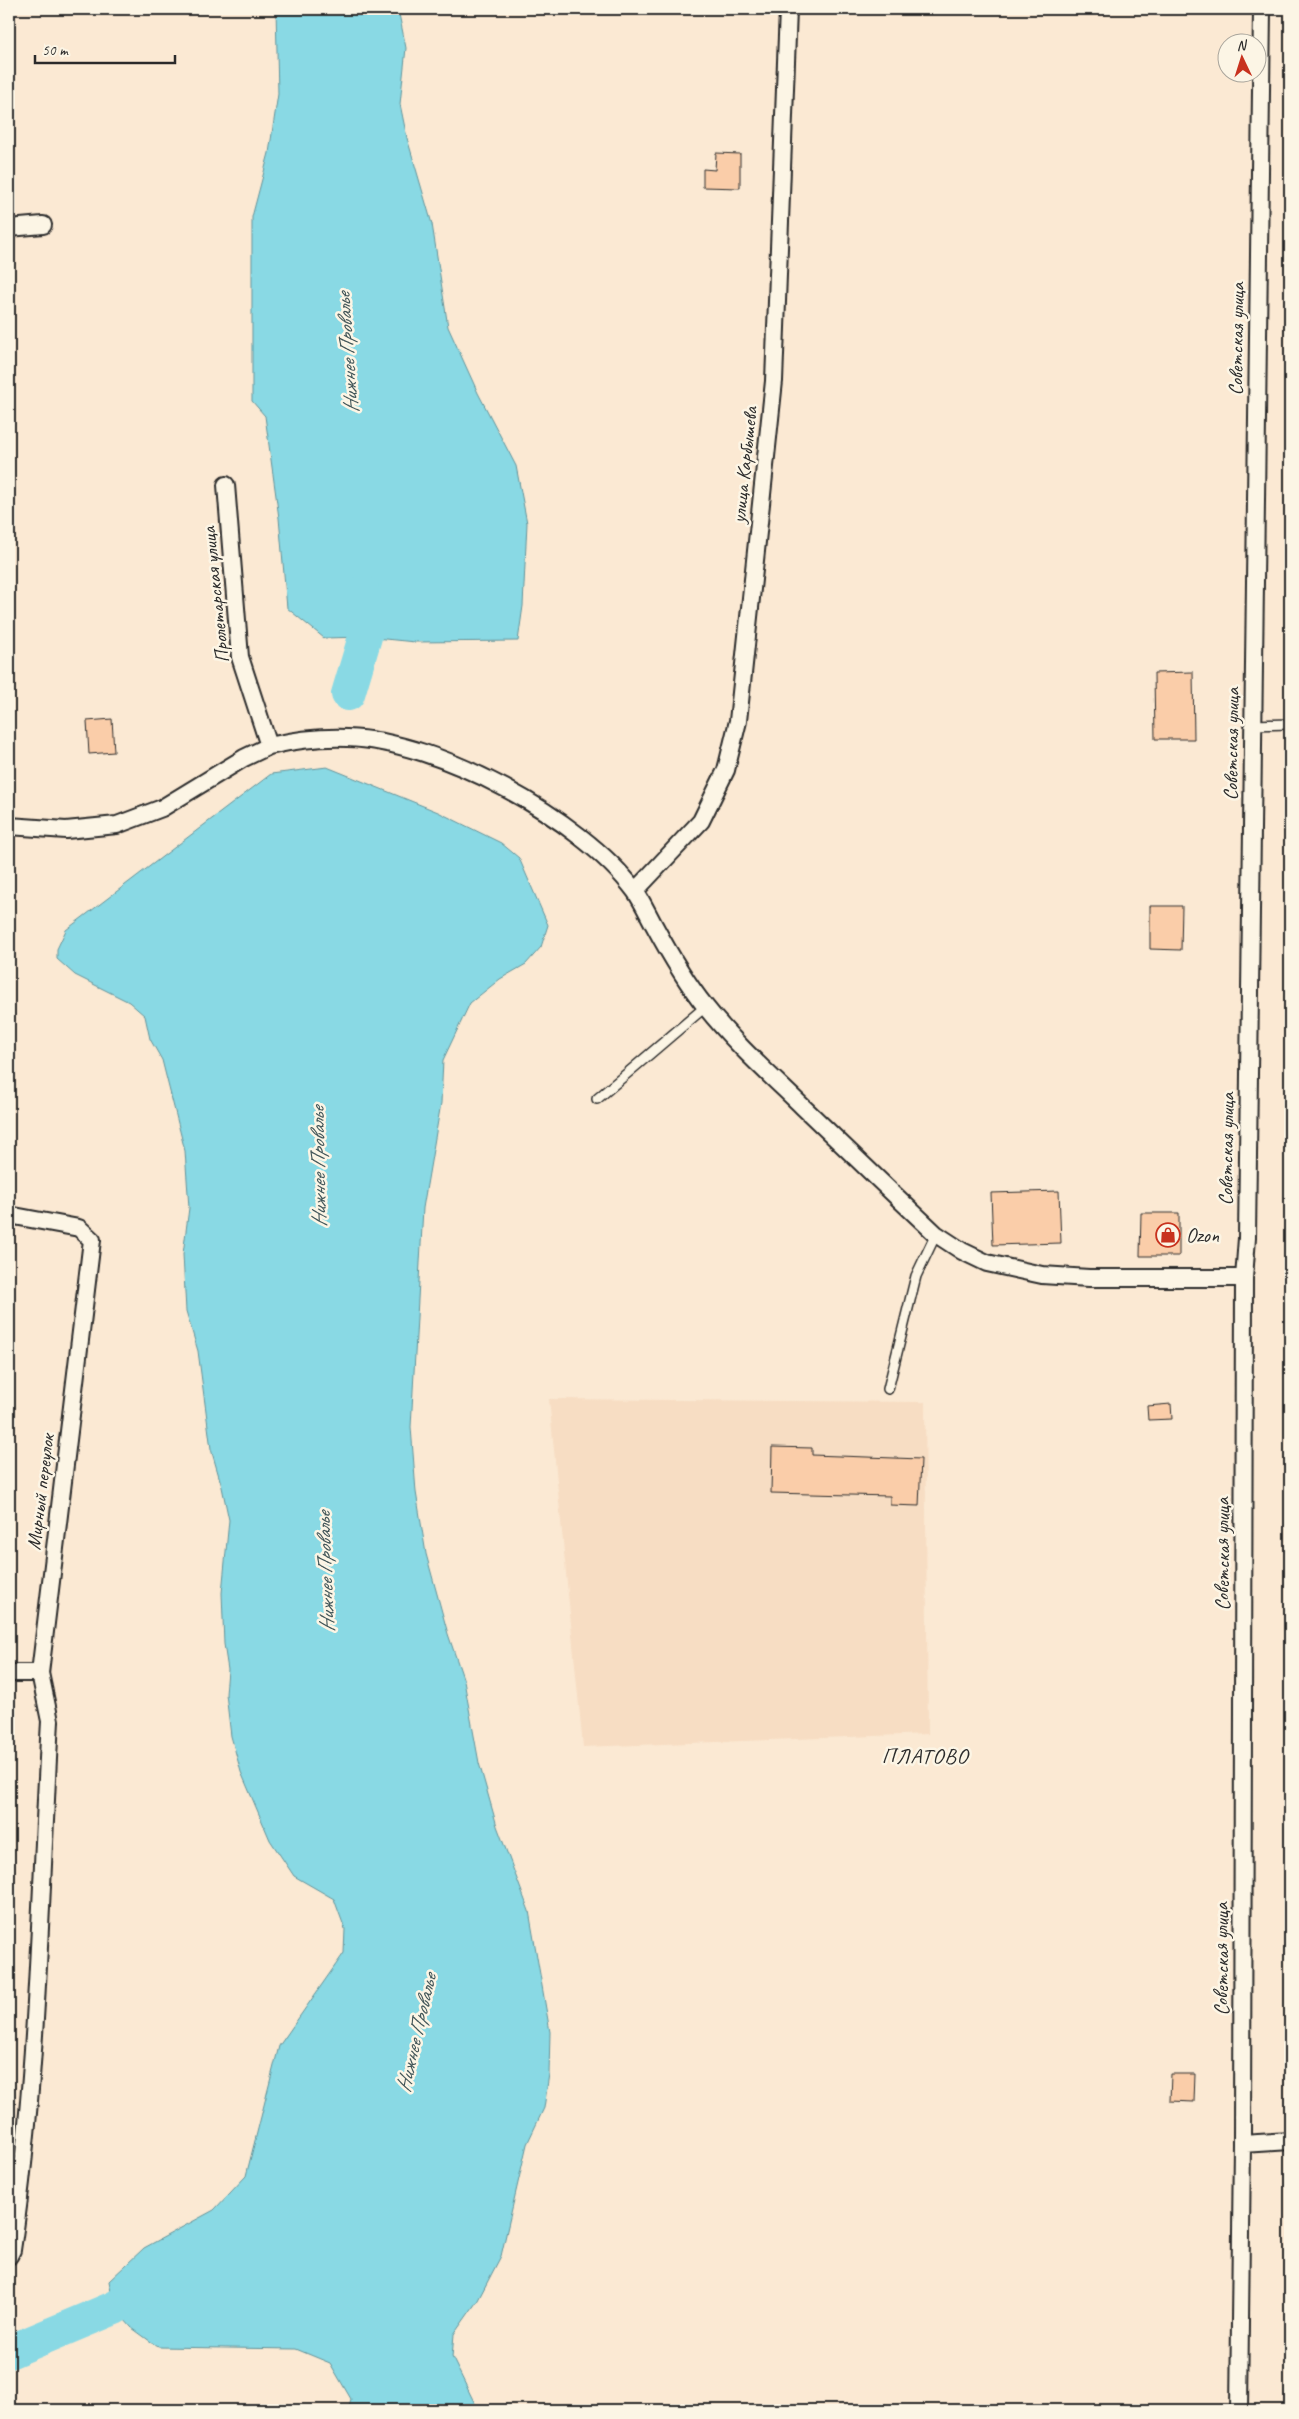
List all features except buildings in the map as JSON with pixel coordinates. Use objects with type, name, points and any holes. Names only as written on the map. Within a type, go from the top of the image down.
[{"type":"street","name":"улица Карбышева","points":[[635,891],[701,821],[726,770],[738,721],[774,380],[788,9]]},
{"type":"street","name":"Советская улица","points":[[1239,2410],[1242,2144],[1244,1278],[1247,1238],[1262,9]]},
{"type":"street","points":[[9,228],[43,225]]},
{"type":"street","name":"Пролетарская улица","points":[[226,485],[240,657],[269,746]]},
{"type":"street","points":[[9,826],[66,830],[117,825],[162,808],[244,758],[269,746],[298,739],[349,738],[404,746],[450,763],[533,804],[570,829],[604,857],[635,891],[679,970],[705,1007],[755,1060],[936,1234],[962,1251],[987,1263],[1024,1272],[1089,1278],[1244,1278]]},
{"type":"street","name":"Мирный переулок","points":[[9,1216],[79,1228],[92,1240],[40,1673],[50,1721],[32,2046],[20,2201],[12,2250],[9,2256]]},
{"type":"street","points":[[9,1673],[40,1673]]},
{"type":"street","points":[[1242,2144],[1290,2142]]},
{"type":"lane","points":[[1252,725],[1290,724]]},
{"type":"lane","points":[[597,1099],[705,1007]]},
{"type":"lane","points":[[888,1389],[916,1276],[936,1234]]},
{"type":"shaded area","points":[[549,1399],[925,1402],[928,1734],[583,1747]]},
{"type":"water","points":[[276,9],[398,9],[406,48],[400,104],[407,138],[432,224],[448,327],[478,393],[516,466],[527,523],[523,606],[518,641],[415,642],[365,637],[324,638],[287,608],[279,518],[265,416],[252,401],[252,217],[269,153],[278,94]]},
{"type":"water","points":[[327,767],[438,812],[501,843],[519,858],[548,925],[541,947],[526,964],[500,979],[470,1003],[443,1060],[441,1103],[423,1208],[411,1427],[416,1492],[426,1554],[448,1634],[464,1681],[479,1763],[497,1826],[529,1911],[550,2032],[549,2074],[544,2108],[527,2144],[501,2256],[478,2300],[454,2334],[452,2357],[478,2410],[348,2410],[351,2399],[330,2363],[296,2349],[158,2347],[132,2328],[114,2308],[109,2281],[144,2248],[214,2210],[246,2176],[279,2046],[344,1953],[345,1929],[334,1899],[294,1876],[270,1840],[241,1772],[231,1736],[226,1694],[228,1670],[224,1644],[222,1593],[229,1520],[211,1449],[198,1351],[186,1311],[183,1254],[189,1208],[185,1151],[162,1060],[150,1039],[145,1016],[129,1002],[75,975],[57,959],[57,949],[66,930],[271,774]]},
{"type":"waterway","name":"Нижнее Провалье","points":[[348,694],[365,637],[363,592]]},
{"type":"waterway","points":[[9,2352],[114,2308],[154,2286]]},
{"type":"place","name":"Ozon","points":[[1168,1235]]},
{"type":"district","name":"ПЛАТОВО","points":[[925,1755]]}]
